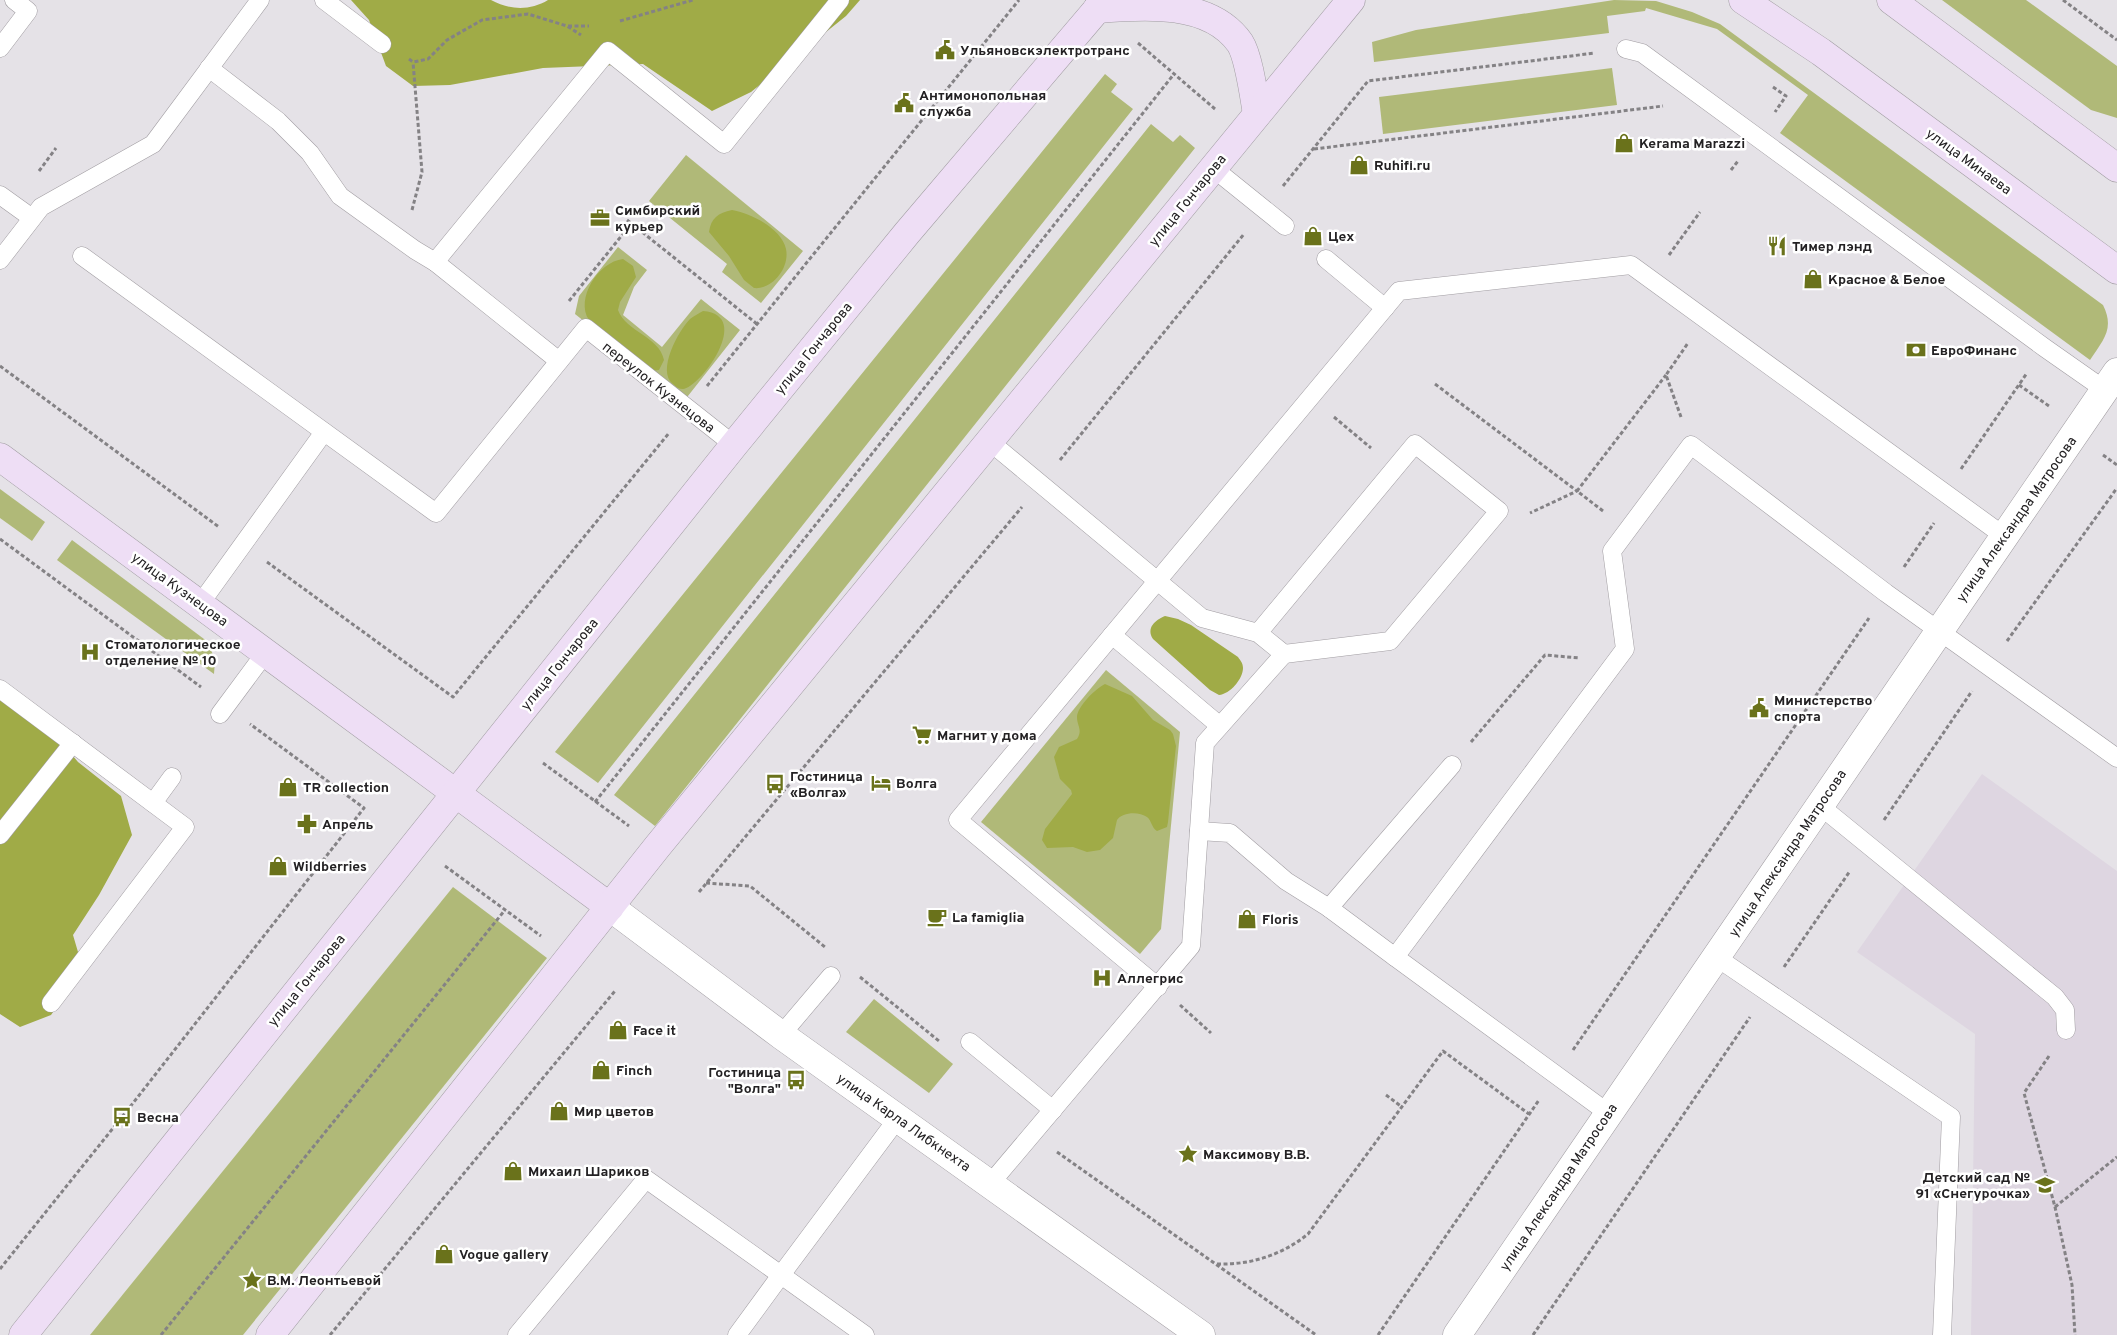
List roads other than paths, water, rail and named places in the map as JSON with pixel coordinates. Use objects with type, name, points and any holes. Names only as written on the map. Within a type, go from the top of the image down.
[{"type":"main road","name":"улица Гончарова","points":[[270,1335],[610,906],[1351,0]]},
{"type":"main road","name":"улица Минаева","points":[[1742,0],[1756,7],[1821,52],[2117,270]]},
{"type":"main road","points":[[1891,0],[2117,168]]},
{"type":"main road","name":"улица Гончарова","points":[[23,1335],[734,445],[907,233],[1101,5]]},
{"type":"main road","points":[[1101,5],[1160,6],[1203,15],[1224,27],[1241,44],[1251,79],[1257,114]]},
{"type":"main road","name":"улица Кузнецова","points":[[0,456],[610,906]]},
{"type":"street","name":"улица Александра Матросова","points":[[1457,1335],[1939,630],[2113,380]]},
{"type":"street","name":"улица Карла Либкнехта","points":[[610,906],[781,1035],[1201,1335]]},
{"type":"lane","points":[[0,48],[28,11],[14,0]]},
{"type":"lane","points":[[0,260],[41,207],[153,144],[260,0]]},
{"type":"lane","points":[[324,0],[382,44]]},
{"type":"lane","points":[[435,262],[608,52],[724,144],[840,0]]},
{"type":"lane","points":[[1626,49],[1642,53],[2045,348],[2113,380]]},
{"type":"lane","points":[[82,256],[436,513],[559,361],[435,262],[415,250],[340,196],[310,152],[278,121],[209,68]]},
{"type":"lane","points":[[1213,168],[1285,226]]},
{"type":"lane","points":[[0,196],[32,218]]},
{"type":"lane","points":[[1326,259],[1385,308]]},
{"type":"lane","points":[[1158,987],[958,820],[1399,291],[1631,265],[2004,536]]},
{"type":"lane","name":"переулок Кузнецова","points":[[559,361],[586,328],[734,445]]},
{"type":"lane","points":[[200,604],[324,432]]},
{"type":"lane","points":[[990,441],[1202,618],[1258,633],[1284,654]]},
{"type":"lane","points":[[990,1184],[1191,946],[1205,743],[1284,654],[1390,641],[1499,511],[1415,444],[1258,633]]},
{"type":"lane","points":[[1395,957],[1625,649],[1612,551],[1691,446],[1886,593],[2117,758]]},
{"type":"lane","points":[[1112,636],[1220,726]]},
{"type":"lane","points":[[223,710],[266,652]]},
{"type":"lane","points":[[0,689],[185,826],[51,1003]]},
{"type":"lane","points":[[0,835],[73,743]]},
{"type":"lane","points":[[1328,908],[1452,765]]},
{"type":"lane","points":[[153,803],[172,777]]},
{"type":"lane","points":[[1819,805],[2055,997],[2065,1010],[2066,1030]]},
{"type":"lane","points":[[1199,831],[1230,832],[1286,881],[1328,908],[1608,1113]]},
{"type":"lane","points":[[1716,957],[1951,1117],[1942,1335]]},
{"type":"lane","points":[[781,1035],[831,976]]},
{"type":"lane","points":[[970,1042],[1053,1110]]},
{"type":"lane","points":[[736,1335],[898,1118]]},
{"type":"lane","points":[[517,1335],[646,1179],[865,1335]]},
{"type":"place","name":"Ульяновскэлектротранс","points":[[945,50]]},
{"type":"place","name":"Антимонопольная служба","points":[[904,103]]},
{"type":"place","name":"Kerama Marazzi","points":[[1624,143]]},
{"type":"place","name":"Ruhifi.ru","points":[[1359,165]]},
{"type":"place","name":"Симбирский курьер","points":[[600,218]]},
{"type":"place","name":"Цех","points":[[1313,236]]},
{"type":"place","name":"Тимер лэнд","points":[[1777,246]]},
{"type":"place","name":"Красное & Белое","points":[[1813,279]]},
{"type":"place","name":"ЕвроФинанс","points":[[1916,350]]},
{"type":"place","name":"Стоматологическое отделение № 10","points":[[90,652]]},
{"type":"place","name":"Министерство спорта","points":[[1759,708]]},
{"type":"place","name":"Магнит у дома","points":[[922,735]]},
{"type":"place","name":"Волга","points":[[881,783]]},
{"type":"place","name":"Гостиница «Волга»","points":[[775,784]]},
{"type":"place","name":"TR collection","points":[[288,787]]},
{"type":"place","name":"Апрель","points":[[307,824]]},
{"type":"place","name":"Wildberries","points":[[278,866]]},
{"type":"place","name":"La famiglia","points":[[937,917]]},
{"type":"place","name":"Floris","points":[[1247,919]]},
{"type":"place","name":"Аллегрис","points":[[1102,978]]},
{"type":"place","name":"Face it","points":[[618,1030]]},
{"type":"place","name":"Finch","points":[[601,1070]]},
{"type":"place","name":"Гостиница \"Волга\"","points":[[796,1080]]},
{"type":"place","name":"Мир цветов","points":[[559,1111]]},
{"type":"place","name":"Весна","points":[[122,1117]]},
{"type":"place","name":"Максимову В.В.","points":[[1188,1154]]},
{"type":"place","name":"Михаил Шариков","points":[[513,1171]]},
{"type":"place","name":"Детский сад № 91 «Снегурочка»","points":[[2045,1185]]},
{"type":"place","name":"Vogue gallery","points":[[444,1254]]},
{"type":"place","name":"В.М. Леонтьевой","points":[[252,1280]]}]
